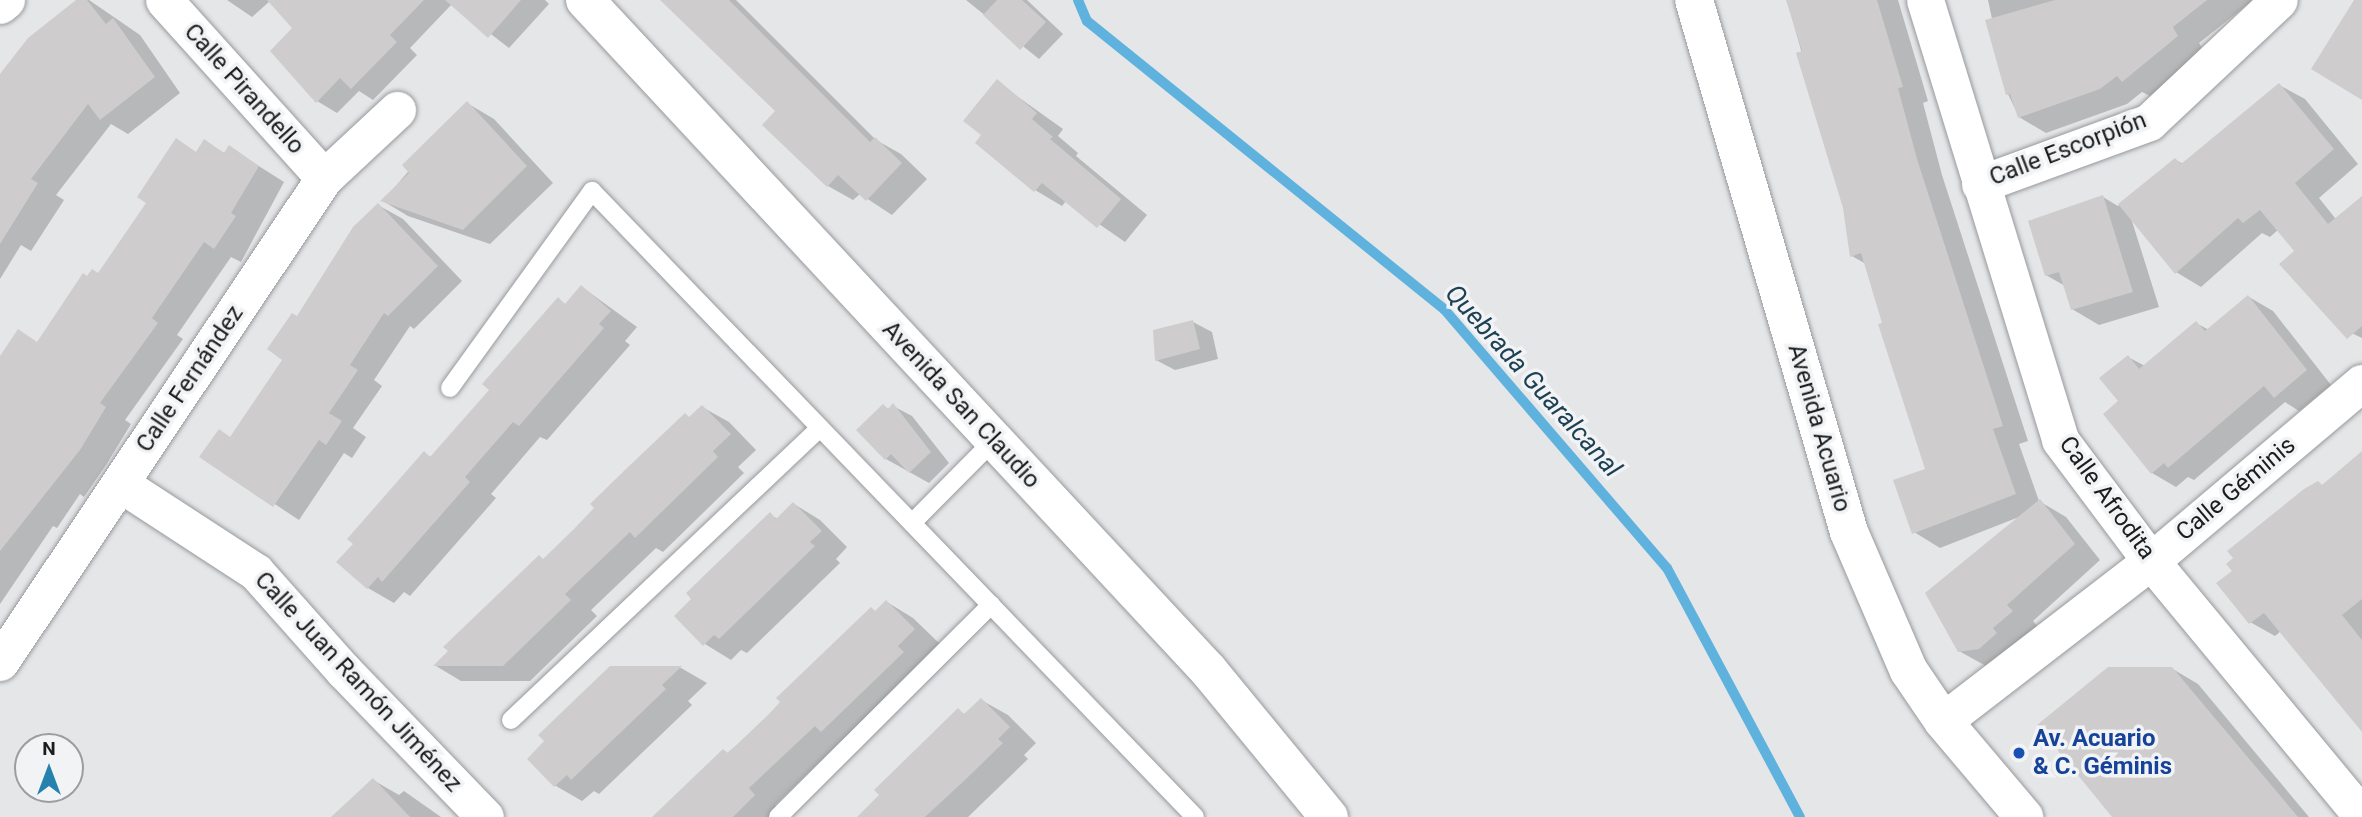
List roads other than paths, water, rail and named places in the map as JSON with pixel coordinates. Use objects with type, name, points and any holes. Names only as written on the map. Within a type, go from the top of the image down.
[{"type":"street","points":[[0,5],[6,0]]},
{"type":"street","name":"Calle Pirandello","points":[[164,0],[324,178]]},
{"type":"street","name":"Avenida San Claudio","points":[[585,0],[1209,671],[1329,817]]},
{"type":"street","name":"Avenida Acuario","points":[[1694,0],[1849,533],[1909,671],[1943,721],[2024,817]]},
{"type":"street","name":"Calle Afrodita","points":[[1925,0],[2060,440],[2151,561],[2362,816]]},
{"type":"street","name":"Calle Escorpión","points":[[1980,184],[2149,122],[2279,0]]},
{"type":"street","name":"Calle Fernández","points":[[0,662],[324,178],[397,110]]},
{"type":"street","name":"Calle Géminis","points":[[1943,721],[2151,561],[2362,383]]},
{"type":"street","name":"Calle Juan Ramón Jiménez","points":[[121,484],[256,572],[344,671],[485,817]]},
{"type":"lane","points":[[450,388],[592,191],[1195,817]]},
{"type":"lane","points":[[511,720],[820,428]]},
{"type":"lane","points":[[912,523],[994,440]]},
{"type":"lane","points":[[778,817],[991,605]]},
{"type":"waterway","name":"Quebrada Guaralcanal","points":[[1078,0],[1087,21],[1444,309],[1667,568],[1800,817]]},
{"type":"place","name":"Av. Acuario & C. Géminis","points":[[2019,753]]}]
